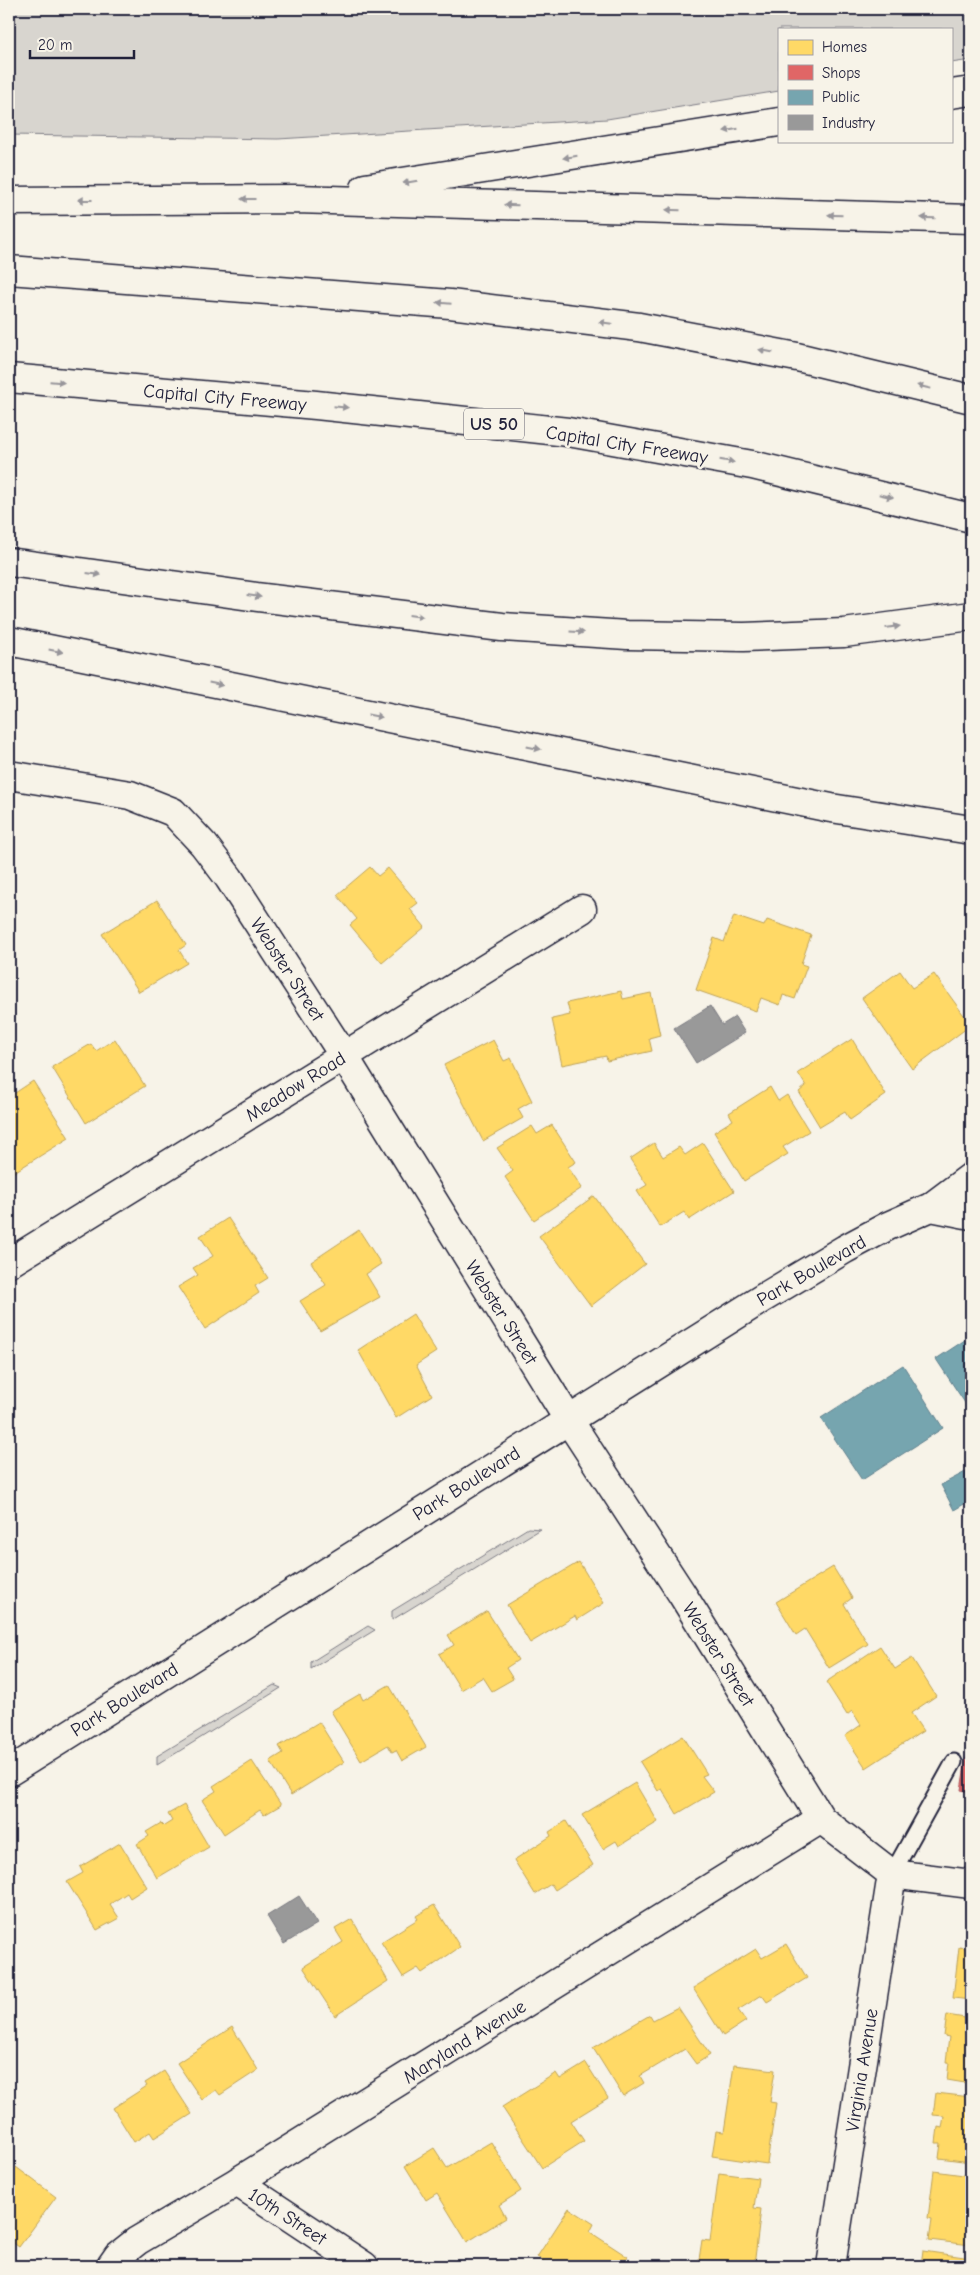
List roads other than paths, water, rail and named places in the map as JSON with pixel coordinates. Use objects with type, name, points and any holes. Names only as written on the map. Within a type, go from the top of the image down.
[{"type":"main road","points":[[952,94],[971,91]]},
{"type":"main road","points":[[296,199],[778,122]]},
{"type":"main road","points":[[9,201],[296,199],[971,219]]},
{"type":"main road","points":[[9,270],[450,304],[639,327],[797,357],[879,375],[971,399]]},
{"type":"main road","name":"Capital City Freeway","points":[[9,378],[316,405],[568,432],[752,465],[971,518]]},
{"type":"main road","points":[[9,562],[257,597],[502,627],[626,635],[744,637],[844,633],[971,616]]},
{"type":"main road","points":[[9,641],[832,808],[971,830]]},
{"type":"main road","name":"Webster Street","points":[[9,775],[130,795],[173,812],[204,845],[229,878],[344,1056],[568,1419],[682,1594],[820,1819],[892,1874]]},
{"type":"main road","name":"Meadow Road","points":[[9,1263],[582,909]]},
{"type":"main road","name":"Park Boulevard","points":[[9,1772],[568,1419],[844,1249],[888,1226],[931,1207],[971,1177]]},
{"type":"main road","points":[[931,1207],[971,1215]]},
{"type":"main road","name":"Maryland Avenue","points":[[111,2266],[118,2256],[137,2241],[237,2182],[820,1819]]},
{"type":"main road","points":[[892,1874],[971,1884]]},
{"type":"main road","name":"Virginia Avenue","points":[[830,2266],[892,1874]]},
{"type":"main road","name":"10th Street","points":[[237,2182],[364,2266]]},
{"type":"lane","points":[[892,1874],[954,1762]]}]
